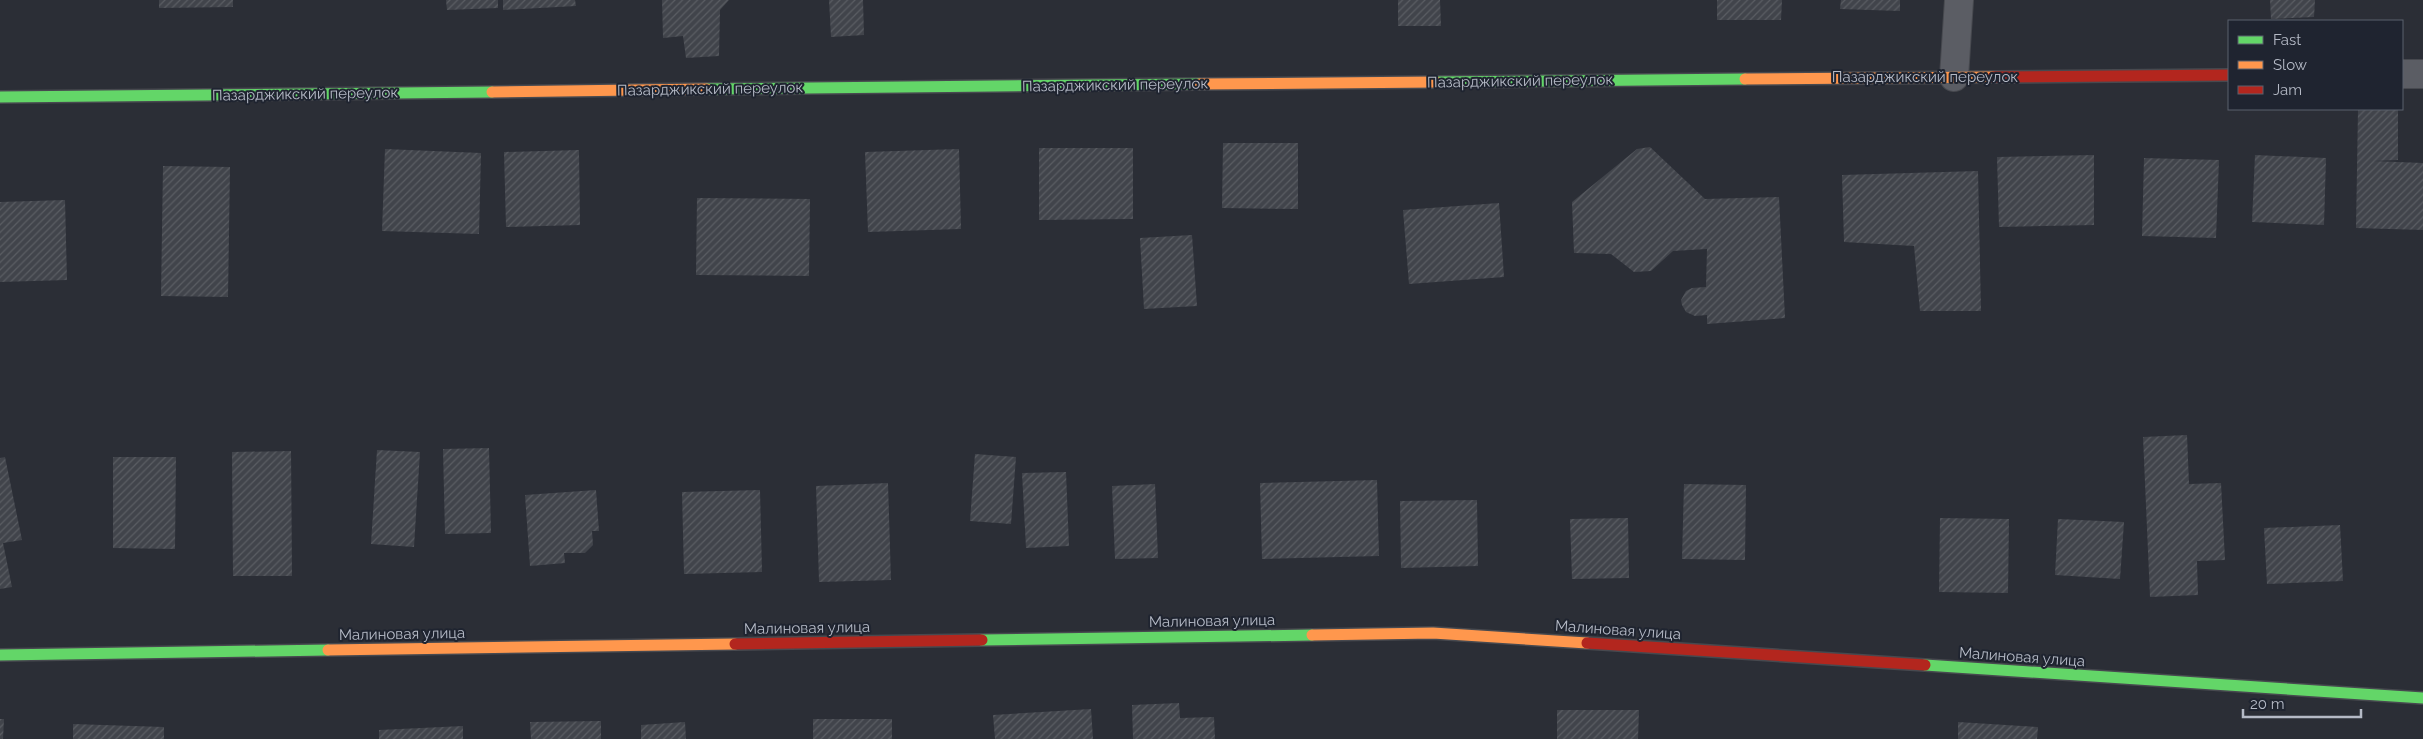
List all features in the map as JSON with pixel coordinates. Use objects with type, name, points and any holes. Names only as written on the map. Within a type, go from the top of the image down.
[{"type":"street","points":[[1954,77],[1960,0]]},
{"type":"street","points":[[2403,74],[2423,74]]},
{"type":"street","name":"Пазарджикский переулок","points":[[0,97],[2228,75]]},
{"type":"street","name":"Малиновая улица","points":[[0,655],[1433,633],[2423,698]]},
{"type":"building","points":[[159,0],[233,0],[233,7],[159,8]]},
{"type":"building","points":[[446,0],[498,0],[498,8],[447,10]]},
{"type":"building","points":[[503,0],[575,0],[576,6],[503,10]]},
{"type":"building","points":[[662,0],[729,0],[720,10],[719,56],[686,58],[683,36],[663,38]]},
{"type":"building","points":[[829,0],[863,0],[864,35],[831,37]]},
{"type":"building","points":[[1398,0],[1440,0],[1441,26],[1398,26]]},
{"type":"building","points":[[1717,0],[1782,0],[1781,20],[1717,20]]},
{"type":"building","points":[[1841,0],[1900,0],[1900,11],[1840,9]]},
{"type":"building","points":[[2270,0],[2315,0],[2314,17],[2271,19]]},
{"type":"building","points":[[2358,110],[2398,110],[2398,160],[2373,161],[2423,163],[2423,230],[2356,228]]},
{"type":"building","points":[[1223,143],[1298,143],[1298,209],[1222,208]]},
{"type":"building","points":[[1650,147],[1705,199],[1779,197],[1785,318],[1707,324],[1707,315],[1695,316],[1686,312],[1681,300],[1686,291],[1692,288],[1706,287],[1707,249],[1673,251],[1651,271],[1634,272],[1611,254],[1574,253],[1572,202],[1637,149]]},
{"type":"building","points":[[1039,148],[1133,148],[1133,219],[1039,220]]},
{"type":"building","points":[[385,149],[481,153],[479,234],[382,231]]},
{"type":"building","points":[[959,149],[961,229],[868,232],[865,152]]},
{"type":"building","points":[[579,150],[580,225],[506,227],[504,152]]},
{"type":"building","points":[[2094,155],[2094,225],[1999,227],[1997,157]]},
{"type":"building","points":[[2255,155],[2326,158],[2324,225],[2252,222]]},
{"type":"building","points":[[2144,158],[2219,160],[2216,238],[2142,236]]},
{"type":"building","points":[[163,166],[230,167],[228,297],[161,296]]},
{"type":"building","points":[[1978,171],[1981,311],[1920,311],[1914,246],[1844,242],[1842,175]]},
{"type":"building","points":[[697,198],[810,199],[809,276],[696,275]]},
{"type":"building","points":[[65,200],[67,280],[0,282],[0,202]]},
{"type":"building","points":[[1499,203],[1504,277],[1409,284],[1403,210]]},
{"type":"building","points":[[1192,235],[1197,306],[1144,309],[1140,238]]},
{"type":"building","points":[[2187,435],[2189,484],[2221,483],[2225,560],[2197,561],[2198,595],[2150,597],[2143,437]]},
{"type":"building","points":[[489,448],[491,533],[445,534],[443,449]]},
{"type":"building","points":[[377,450],[420,452],[414,547],[371,544]]},
{"type":"building","points":[[291,451],[292,576],[233,576],[232,452]]},
{"type":"building","points":[[975,454],[1016,457],[1011,524],[970,521]]},
{"type":"building","points":[[5,457],[22,540],[3,543],[12,587],[0,589],[0,458]]},
{"type":"building","points":[[113,457],[176,457],[175,549],[113,548]]},
{"type":"building","points":[[1066,472],[1069,546],[1026,548],[1022,473]]},
{"type":"building","points":[[1377,480],[1379,556],[1262,559],[1260,483]]},
{"type":"building","points":[[888,483],[891,580],[819,582],[816,486]]},
{"type":"building","points":[[1155,484],[1158,558],[1115,559],[1112,486]]},
{"type":"building","points":[[1684,484],[1746,485],[1745,560],[1682,559]]},
{"type":"building","points":[[596,490],[599,531],[592,531],[593,545],[585,553],[564,553],[565,563],[530,566],[525,495]]},
{"type":"building","points":[[760,490],[762,572],[684,574],[682,492]]},
{"type":"building","points":[[1477,500],[1478,566],[1401,568],[1400,501]]},
{"type":"building","points":[[1628,518],[1629,578],[1572,579],[1570,519]]},
{"type":"building","points":[[1940,518],[2009,519],[2008,593],[1939,592]]},
{"type":"building","points":[[2058,519],[2124,522],[2120,579],[2055,575]]},
{"type":"building","points":[[2340,525],[2343,581],[2267,584],[2264,528]]},
{"type":"building","points":[[1179,703],[1180,718],[1214,717],[1215,739],[1133,739],[1132,705]]},
{"type":"building","points":[[1091,709],[1093,739],[995,739],[993,715]]},
{"type":"building","points":[[1557,710],[1639,710],[1638,739],[1557,739]]},
{"type":"building","points":[[0,719],[4,719],[3,739],[0,739]]},
{"type":"building","points":[[813,719],[892,719],[892,739],[813,739]]},
{"type":"building","points":[[601,721],[601,739],[531,739],[530,722]]},
{"type":"building","points":[[685,722],[686,739],[641,739],[641,725]]},
{"type":"building","points":[[1958,722],[2038,727],[2037,739],[1958,739]]},
{"type":"building","points":[[73,724],[164,727],[164,739],[73,739]]},
{"type":"building","points":[[463,726],[463,739],[379,739],[379,730]]},
{"type":"traffic: fast","points":[[1436,82],[1745,79]]},
{"type":"traffic: fast","points":[[707,89],[1199,84]]},
{"type":"traffic: fast","points":[[0,97],[492,92]]},
{"type":"traffic: fast","points":[[982,640],[1312,635]]},
{"type":"traffic: fast","points":[[0,655],[328,650]]},
{"type":"traffic: fast","points":[[1925,665],[2423,698]]},
{"type":"traffic: slow","points":[[1745,79],[1993,77]]},
{"type":"traffic: slow","points":[[1199,84],[1436,82]]},
{"type":"traffic: slow","points":[[492,92],[707,89]]},
{"type":"traffic: slow","points":[[1312,635],[1433,633],[1587,643]]},
{"type":"traffic: slow","points":[[328,650],[735,644]]},
{"type":"traffic: jam","points":[[1993,77],[2228,75]]},
{"type":"traffic: jam","points":[[735,644],[982,640]]},
{"type":"traffic: jam","points":[[1587,643],[1925,665]]}]
